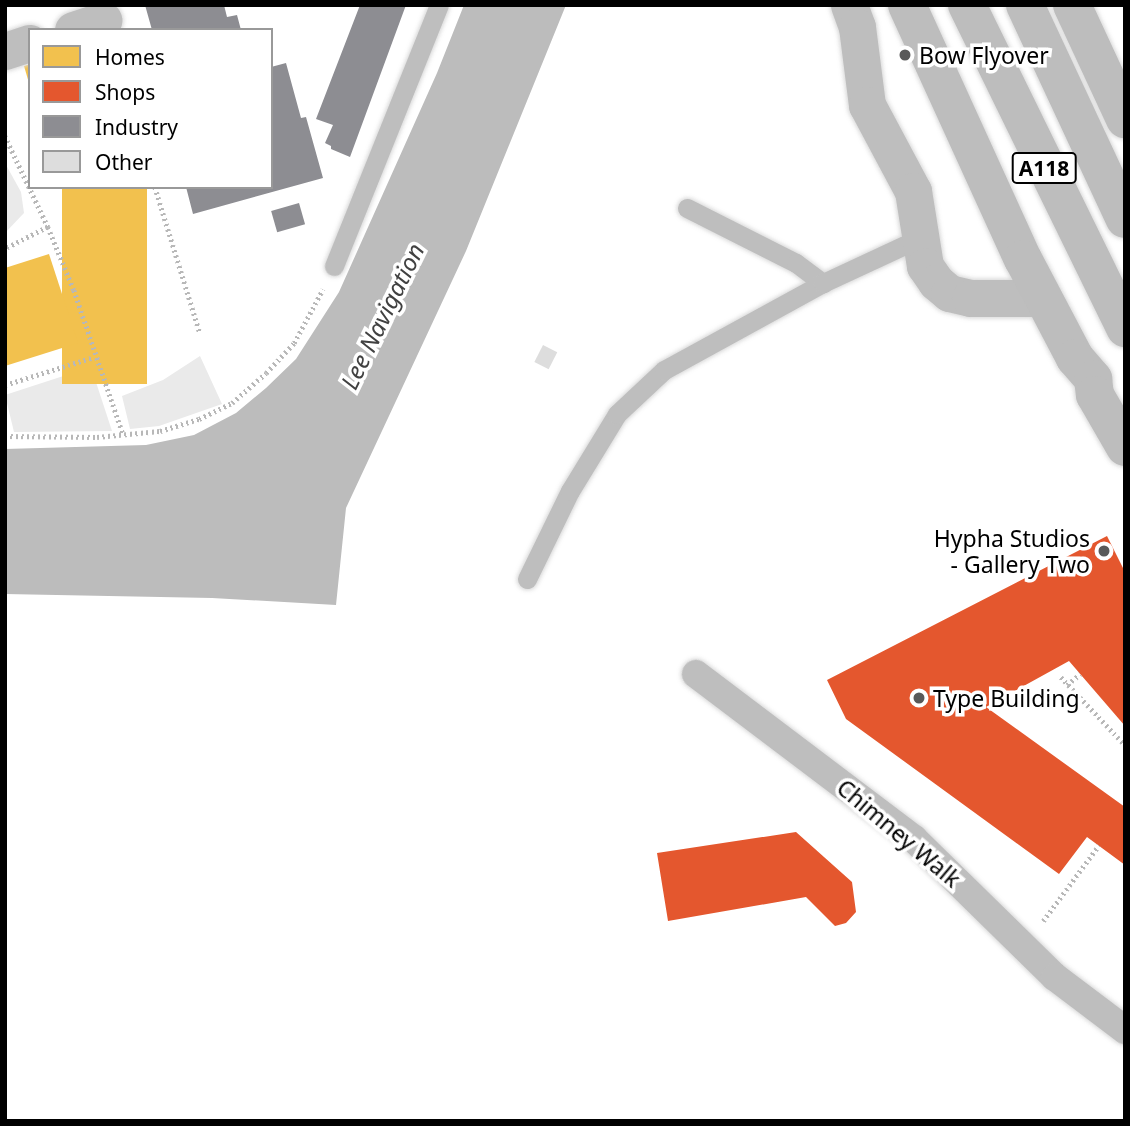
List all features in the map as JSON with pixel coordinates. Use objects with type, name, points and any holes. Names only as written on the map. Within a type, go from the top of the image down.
[{"type":"main road","name":"A118","points":[[907,5],[1043,298],[1074,358],[1093,379],[1095,395],[1125,447]]},
{"type":"main road","name":"A118","points":[[967,5],[1125,328]]},
{"type":"main road","name":"A118","points":[[1025,5],[1125,219]]},
{"type":"main road","points":[[1072,5],[1120,98]]},
{"type":"street","points":[[849,5],[857,27],[867,105],[913,191],[919,212],[925,266],[936,282],[949,293],[971,298],[1043,298]]},
{"type":"street","points":[[5,51],[28,44]]},
{"type":"street","name":"Chimney Walk","points":[[696,674],[914,839],[1055,977],[1125,1030]]},
{"type":"lane","points":[[334,266],[439,5]]},
{"type":"lane","points":[[687,208],[796,263],[823,283]]},
{"type":"lane","points":[[527,579],[570,491],[617,414],[664,369],[823,283],[920,238]]},
{"type":"path","points":[[5,136],[28,185]]},
{"type":"path","points":[[30,189],[74,290],[122,434]]},
{"type":"path","points":[[156,189],[200,333]]},
{"type":"path","points":[[5,249],[48,227]]},
{"type":"path","points":[[5,436],[160,431],[232,403],[295,343],[334,266]]},
{"type":"path","points":[[5,385],[95,357]]},
{"type":"path","points":[[1068,684],[1080,674]]},
{"type":"path","points":[[1061,677],[1125,745]]},
{"type":"path","points":[[1024,947],[1099,845]]},
{"type":"shaded area","points":[[5,163],[21,192],[24,213],[5,233]]},
{"type":"shaded area","points":[[200,356],[222,404],[159,426],[130,429],[122,396],[163,380]]},
{"type":"shaded area","points":[[91,367],[112,431],[14,432],[5,395]]},
{"type":"water","name":"Lee Navigation","points":[[464,5],[566,5],[466,251],[346,508],[336,605],[212,598],[5,594],[5,449],[146,445],[194,435],[236,413],[296,359],[339,292],[437,73]]},
{"type":"building: Homes","points":[[62,189],[147,189],[147,384],[62,384]]},
{"type":"building: Homes","points":[[49,254],[78,343],[5,366],[5,268]]},
{"type":"building: Shops","name":"Type Building","points":[[1107,536],[1125,572],[1125,726],[1069,661],[986,707],[1125,807],[1125,865],[1087,837],[1059,874],[846,719],[827,680]]},
{"type":"building: Shops","points":[[796,832],[852,882],[856,912],[846,923],[835,926],[806,897],[668,921],[657,853]]},
{"type":"building: Industry","points":[[145,5],[224,5],[227,17],[237,15],[240,28],[151,28]]},
{"type":"building: Industry","points":[[360,5],[406,5],[350,157],[331,149],[331,146],[325,143],[333,125],[316,119]]},
{"type":"building: Industry","points":[[286,63],[301,118],[306,117],[323,178],[193,214],[187,189],[273,189],[273,66]]},
{"type":"building: Industry","points":[[299,203],[305,224],[277,232],[271,211]]},
{"type":"building: Other","points":[[543,345],[557,352],[549,369],[534,362]]},
{"type":"place","name":"Bow Flyover","points":[[905,55]]},
{"type":"place","name":"Hypha Studios - Gallery Two","points":[[1104,551]]},
{"type":"place","name":"Type Building","points":[[919,698]]}]
